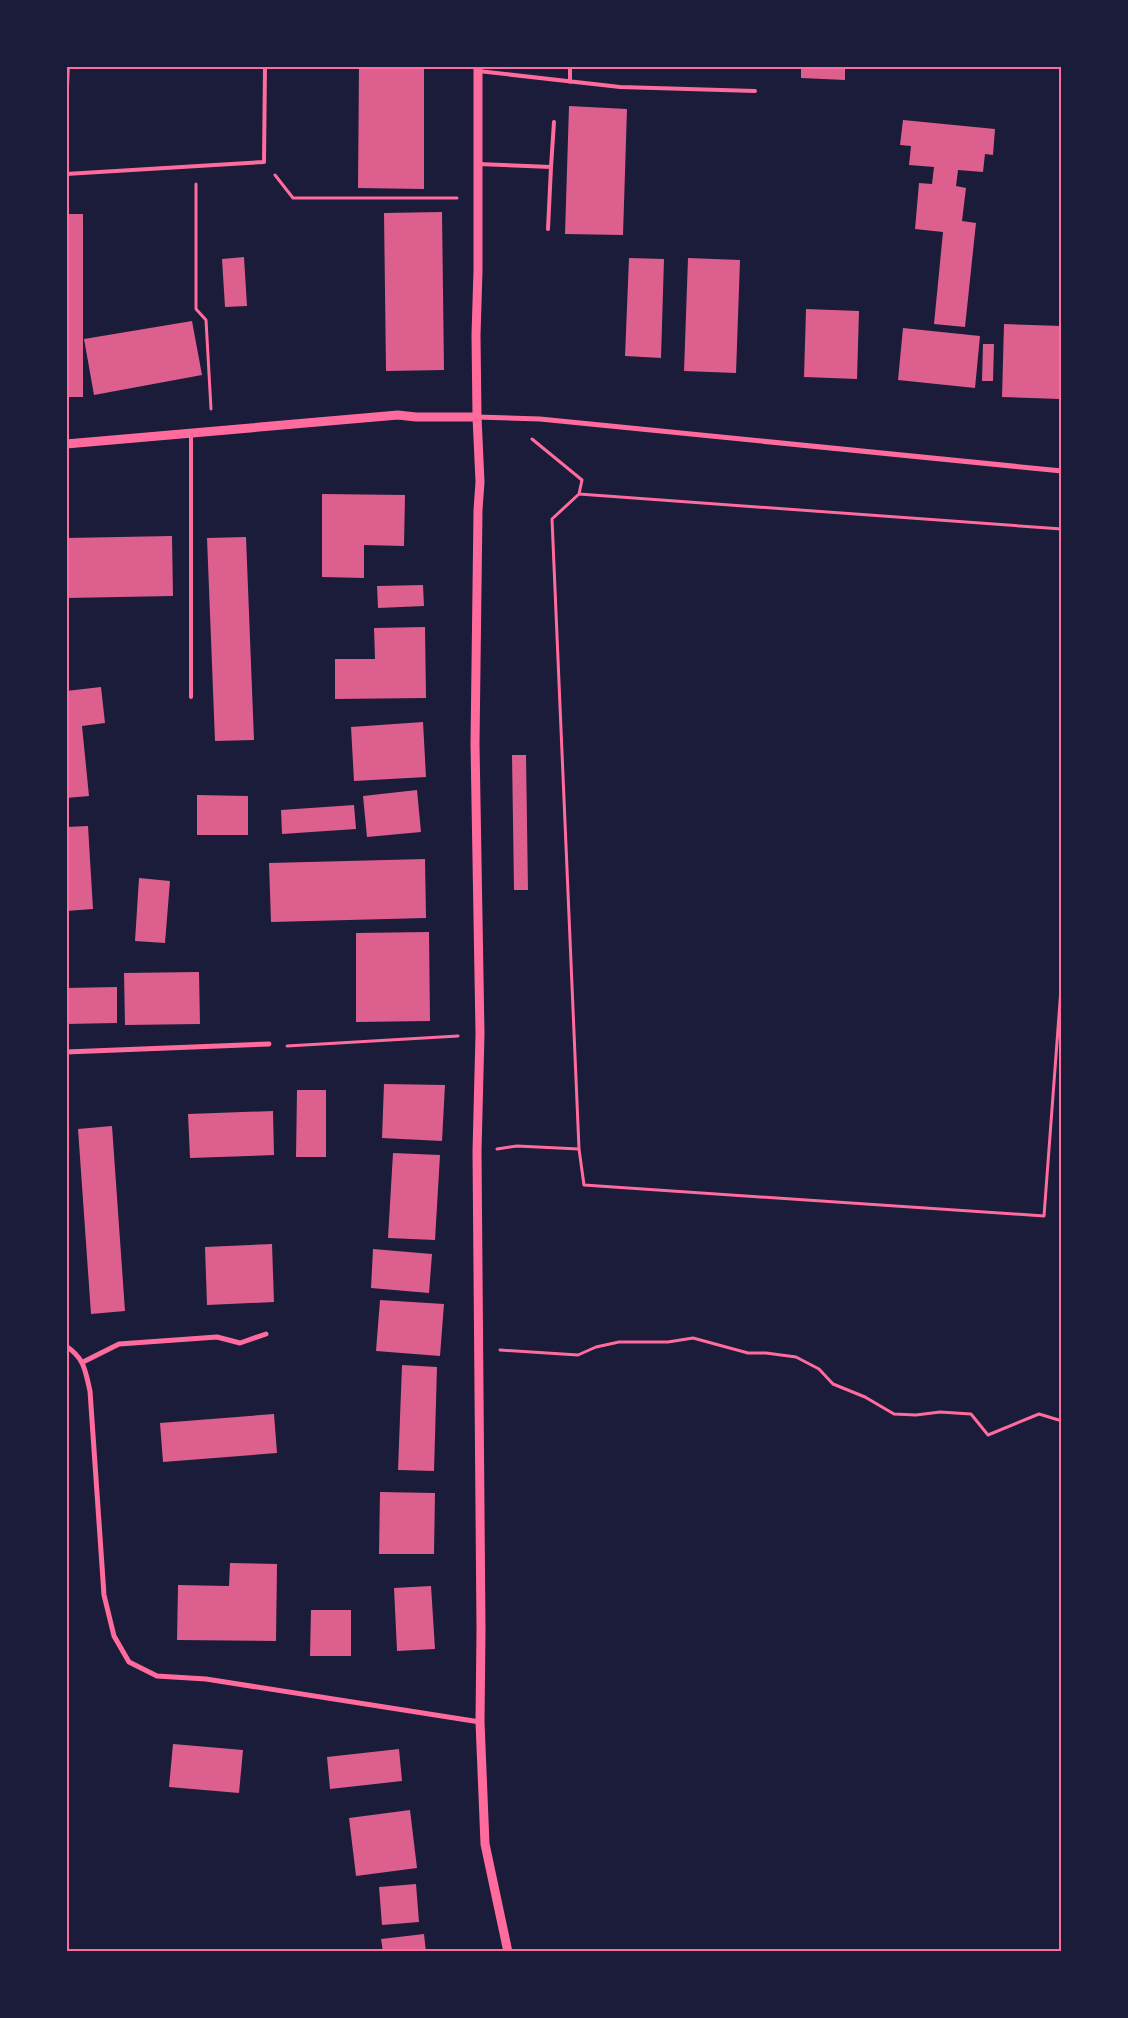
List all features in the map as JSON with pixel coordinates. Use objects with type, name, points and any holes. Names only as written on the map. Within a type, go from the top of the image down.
[{"type":"street","points":[[478,69],[477,417],[480,482],[475,744],[480,1034],[477,1151],[482,1630],[480,1722],[485,1844],[508,1952]]},
{"type":"street","points":[[66,444],[398,415],[416,417],[477,417],[540,419],[1062,471]]},
{"type":"street","points":[[66,1052],[269,1044]]},
{"type":"street","points":[[83,1362],[119,1344],[217,1337],[240,1343],[266,1334]]},
{"type":"street","points":[[66,1346],[77,1353],[83,1362],[90,1391],[104,1595],[114,1636],[129,1662],[157,1676],[206,1679],[480,1722]]},
{"type":"lane","points":[[66,174],[264,162],[265,66]]},
{"type":"lane","points":[[570,66],[570,82]]},
{"type":"lane","points":[[478,69],[620,87],[755,91]]},
{"type":"lane","points":[[548,229],[554,122]]},
{"type":"lane","points":[[478,164],[551,167]]},
{"type":"lane","points":[[191,432],[191,697]]},
{"type":"path","points":[[264,162],[293,198],[478,198]]},
{"type":"path","points":[[196,166],[196,309],[206,320],[213,431]]},
{"type":"path","points":[[530,438],[582,480],[578,494],[552,519],[579,1149],[584,1185],[1044,1216],[1062,975]]},
{"type":"path","points":[[578,494],[1062,529]]},
{"type":"path","points":[[269,1044],[286,1046],[480,1034]]},
{"type":"path","points":[[517,1146],[579,1149]]},
{"type":"path","points":[[479,1349],[578,1354],[596,1347],[619,1342],[668,1342],[693,1338],[748,1353],[796,1357],[819,1368],[833,1384],[865,1397],[894,1414],[916,1415],[940,1412],[971,1414],[988,1434],[1039,1414],[1062,1421]]},
{"type":"building","points":[[66,66],[70,66],[69,87],[66,87]]},
{"type":"building","points":[[359,66],[424,66],[424,189],[358,188]]},
{"type":"building","points":[[801,66],[845,66],[845,80],[801,78]]},
{"type":"building","points":[[569,106],[627,109],[623,235],[565,234]]},
{"type":"building","points":[[903,120],[995,129],[993,155],[985,154],[983,172],[958,170],[956,186],[966,188],[962,221],[976,223],[965,327],[934,324],[943,232],[915,229],[919,183],[932,184],[934,167],[909,165],[911,146],[900,145]]},
{"type":"building","points":[[442,212],[444,370],[386,371],[384,213]]},
{"type":"building","points":[[66,214],[83,214],[83,397],[66,397]]},
{"type":"building","points":[[244,257],[247,306],[225,307],[222,259]]},
{"type":"building","points":[[629,258],[664,259],[661,358],[625,356]]},
{"type":"building","points":[[688,258],[740,260],[736,373],[684,371]]},
{"type":"building","points":[[806,309],[859,311],[857,379],[804,377]]},
{"type":"building","points":[[192,321],[202,375],[94,395],[84,339]]},
{"type":"building","points":[[1004,324],[1062,326],[1060,399],[1002,397]]},
{"type":"building","points":[[903,328],[980,336],[975,388],[898,380]]},
{"type":"building","points":[[983,344],[994,344],[993,381],[982,381]]},
{"type":"building","points":[[322,494],[405,495],[404,546],[364,545],[364,578],[322,577]]},
{"type":"building","points":[[172,536],[173,596],[66,598],[66,538]]},
{"type":"building","points":[[246,537],[254,740],[215,741],[207,538]]},
{"type":"building","points":[[423,585],[424,606],[378,608],[377,586]]},
{"type":"building","points":[[425,627],[426,698],[335,699],[335,659],[375,659],[374,628]]},
{"type":"building","points":[[101,687],[105,723],[82,726],[89,796],[66,798],[66,691]]},
{"type":"building","points":[[423,722],[426,777],[354,781],[351,727]]},
{"type":"building","points":[[512,755],[526,755],[528,890],[514,890]]},
{"type":"building","points":[[417,790],[421,832],[367,837],[363,796]]},
{"type":"building","points":[[197,795],[248,796],[248,835],[197,835]]},
{"type":"building","points":[[354,805],[356,829],[282,834],[281,810]]},
{"type":"building","points":[[88,826],[93,909],[66,911],[66,827]]},
{"type":"building","points":[[425,859],[426,918],[271,922],[269,863]]},
{"type":"building","points":[[139,878],[170,881],[165,943],[135,941]]},
{"type":"building","points":[[429,932],[430,1021],[356,1022],[356,933]]},
{"type":"building","points":[[199,972],[200,1024],[125,1025],[124,973]]},
{"type":"building","points":[[117,987],[117,1023],[66,1024],[66,988]]},
{"type":"building","points":[[384,1084],[445,1085],[442,1141],[382,1138]]},
{"type":"building","points":[[297,1090],[326,1090],[326,1157],[296,1157]]},
{"type":"building","points":[[273,1111],[274,1155],[190,1158],[188,1114]]},
{"type":"building","points":[[112,1126],[125,1311],[91,1314],[78,1129]]},
{"type":"building","points":[[393,1153],[440,1155],[435,1240],[388,1238]]},
{"type":"building","points":[[272,1244],[274,1302],[207,1305],[205,1247]]},
{"type":"building","points":[[373,1249],[432,1254],[429,1293],[371,1288]]},
{"type":"building","points":[[380,1300],[444,1304],[440,1356],[376,1351]]},
{"type":"building","points":[[402,1365],[437,1367],[434,1471],[398,1470]]},
{"type":"building","points":[[274,1414],[277,1453],[163,1462],[160,1423]]},
{"type":"building","points":[[380,1492],[435,1493],[434,1554],[379,1554]]},
{"type":"building","points":[[230,1563],[277,1564],[276,1641],[177,1640],[178,1585],[229,1586]]},
{"type":"building","points":[[431,1586],[435,1649],[397,1651],[394,1588]]},
{"type":"building","points":[[311,1610],[351,1610],[351,1656],[310,1656]]},
{"type":"building","points":[[173,1744],[243,1750],[239,1793],[169,1787]]},
{"type":"building","points":[[399,1749],[402,1781],[330,1789],[327,1757]]},
{"type":"building","points":[[410,1810],[417,1868],[356,1876],[349,1818]]},
{"type":"building","points":[[416,1884],[419,1922],[382,1925],[379,1887]]},
{"type":"building","points":[[424,1934],[426,1952],[383,1952],[381,1939]]}]
